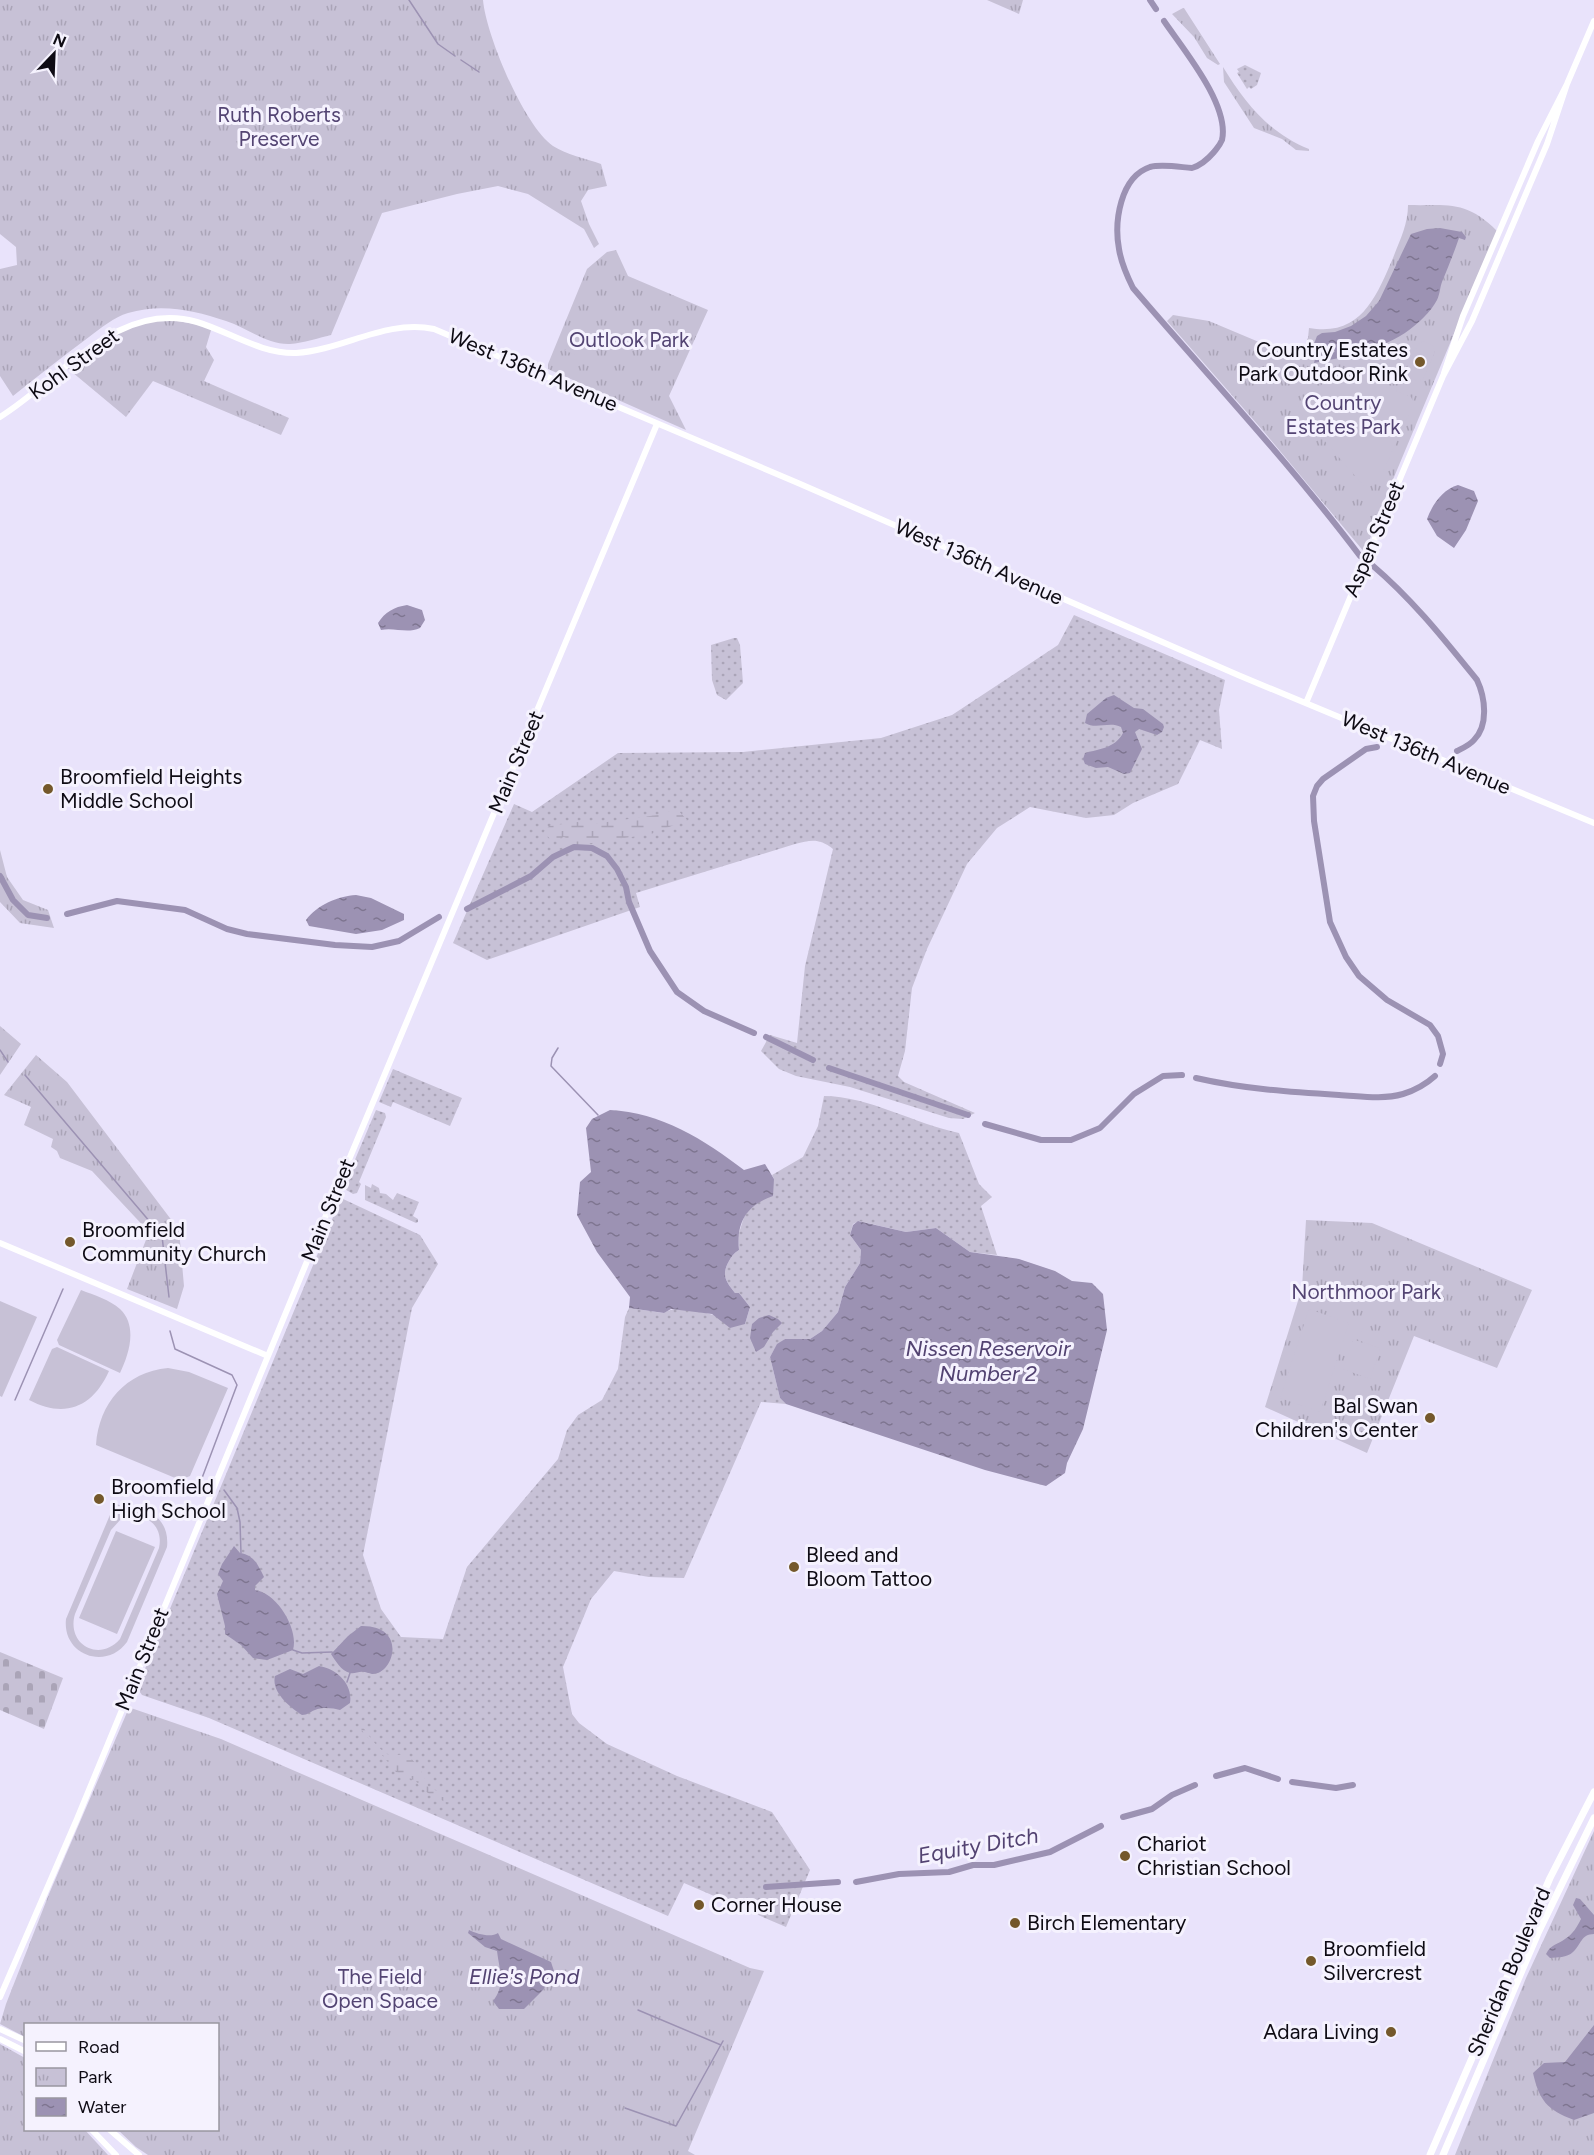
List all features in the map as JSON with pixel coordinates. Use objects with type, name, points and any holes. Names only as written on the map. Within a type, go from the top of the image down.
[{"type":"main road","name":"Aspen Street","points":[[1306,703],[1443,376],[1463,316],[1538,141],[1568,84],[1594,21]]},
{"type":"main road","name":"Kohl Street","points":[[0,417],[110,334],[140,321],[167,318],[192,321],[262,348],[283,352],[314,350],[361,337]]},
{"type":"main road","name":"West 136th Avenue","points":[[361,337],[409,326],[440,330],[1306,703],[1594,823]]},
{"type":"main road","name":"Main Street","points":[[0,1997],[75,1823],[657,424]]},
{"type":"main road","points":[[0,1243],[268,1356]]},
{"type":"main road","name":"Sheridan Boulevard","points":[[1430,2155],[1537,1905],[1594,1792]]},
{"type":"main road","name":"Sheridan Boulevard","points":[[1443,2155],[1538,1933],[1594,1818]]},
{"type":"main road","points":[[0,2029],[24,2040]]},
{"type":"main road","points":[[0,2039],[24,2051]]},
{"type":"main road","points":[[93,2131],[116,2155]]},
{"type":"main road","points":[[111,2131],[130,2152],[139,2155]]},
{"type":"green space","name":"Ruth Roberts Preserve","points":[[0,0],[483,0],[491,35],[508,79],[530,120],[553,146],[601,164],[607,186],[588,190],[581,201],[599,244],[594,248],[584,229],[528,194],[498,186],[382,213],[331,335],[300,343],[282,344],[226,321],[202,314],[165,308],[140,310],[108,323],[13,396],[0,376],[0,269],[17,265],[16,247],[0,234]]},
{"type":"green space","points":[[987,0],[1023,0],[1019,14]]},
{"type":"green space","points":[[1184,8],[1220,64],[1207,58],[1194,37],[1172,14]]},
{"type":"green space","points":[[1245,65],[1261,73],[1257,85],[1251,89],[1249,87],[1247,89],[1237,73],[1239,72],[1237,69]]},
{"type":"green space","points":[[1223,67],[1259,116],[1270,126],[1309,151],[1296,150],[1282,139],[1254,128],[1224,82]]},
{"type":"green space","name":"Country Estates Park","points":[[1408,205],[1446,205],[1466,209],[1497,231],[1379,513],[1365,553],[1265,433],[1167,321],[1173,315],[1209,321],[1299,359],[1308,338],[1309,328],[1327,329],[1342,326],[1354,320],[1373,300],[1401,238],[1407,219]]},
{"type":"green space","name":"Outlook Park","points":[[616,250],[628,276],[708,310],[669,396],[686,430],[548,369],[548,364],[587,269],[607,252]]},
{"type":"green space","points":[[160,318],[212,327],[206,347],[214,360],[204,381],[289,418],[281,435],[153,381],[126,417],[66,367],[110,334]]},
{"type":"green space","points":[[571,331],[583,335],[577,355],[565,351]]},
{"type":"green space","name":"Country Estates Park Outdoor Rink","points":[[1423,341],[1433,346],[1435,352],[1423,379],[1418,381],[1407,377],[1405,372],[1418,344]]},
{"type":"green space","points":[[1399,349],[1404,364],[1378,373],[1373,357]]},
{"type":"green space","points":[[1340,368],[1411,397],[1414,403],[1381,476],[1368,485],[1363,485],[1296,408]]},
{"type":"green space","points":[[1074,615],[1225,680],[1219,710],[1222,749],[1200,740],[1178,784],[1133,803],[1114,815],[1086,818],[1030,807],[997,828],[967,864],[927,949],[912,988],[905,1051],[898,1076],[904,1082],[975,1113],[963,1119],[949,1118],[850,1087],[796,1076],[779,1069],[761,1051],[770,1035],[797,1043],[805,966],[833,849],[819,842],[795,844],[636,893],[640,907],[487,960],[453,943],[514,804],[532,812],[618,753],[743,752],[881,738],[952,715],[1058,645]]},
{"type":"green space","points":[[737,638],[740,645],[743,683],[726,700],[717,695],[712,680],[711,645]]},
{"type":"green space","points":[[677,809],[687,820],[651,834],[559,848],[568,839],[564,837],[551,840],[544,832],[549,826],[577,822],[593,824],[657,815]]},
{"type":"green space","points":[[0,850],[7,877],[23,900],[48,910],[54,928],[20,923],[0,902]]},
{"type":"green space","points":[[0,1026],[21,1044],[0,1075]]},
{"type":"green space","points":[[36,1055],[67,1082],[179,1230],[184,1286],[177,1309],[127,1289],[149,1232],[92,1171],[60,1158],[57,1151],[51,1147],[53,1139],[24,1125],[31,1107],[4,1095]]},
{"type":"green space","points":[[393,1069],[462,1098],[450,1126],[393,1102],[391,1107],[379,1102]]},
{"type":"green space","points":[[824,1096],[841,1097],[874,1105],[959,1133],[979,1184],[992,1197],[981,1206],[997,1255],[970,1252],[936,1228],[906,1232],[859,1221],[853,1224],[850,1235],[861,1250],[860,1263],[845,1287],[838,1312],[822,1331],[810,1339],[785,1339],[777,1345],[770,1357],[780,1398],[786,1404],[761,1402],[684,1578],[649,1577],[614,1571],[591,1599],[563,1667],[572,1714],[579,1723],[607,1744],[677,1776],[772,1812],[810,1870],[786,1927],[684,1883],[668,1916],[209,1718],[142,1695],[137,1688],[341,1198],[420,1235],[438,1264],[412,1308],[363,1555],[381,1609],[401,1637],[443,1639],[467,1567],[558,1459],[567,1430],[578,1415],[602,1400],[618,1369],[625,1317],[629,1308],[663,1313],[671,1310],[692,1310],[745,1324],[750,1307],[727,1282],[725,1270],[732,1256],[739,1250],[738,1236],[744,1217],[751,1206],[760,1200],[774,1179],[772,1175],[803,1157],[818,1126]]},
{"type":"green space","points":[[376,1110],[385,1113],[386,1117],[359,1182],[361,1184],[357,1193],[353,1194],[343,1188]]},
{"type":"green space","points":[[372,1184],[379,1188],[380,1193],[386,1194],[393,1200],[397,1193],[419,1202],[413,1216],[418,1219],[418,1222],[365,1200],[365,1185],[371,1188]]},
{"type":"green space","name":"Northmoor Park","points":[[1306,1220],[1372,1223],[1532,1290],[1497,1368],[1414,1336],[1367,1453],[1265,1407],[1302,1288]]},
{"type":"green space","points":[[81,1290],[112,1303],[126,1316],[130,1340],[120,1373],[59,1345],[57,1340]]},
{"type":"green space","points":[[0,1301],[37,1317],[2,1397],[0,1396]]},
{"type":"green space","points":[[1309,1309],[1349,1323],[1320,1412],[1280,1398]]},
{"type":"green space","points":[[1363,1328],[1384,1335],[1379,1348],[1358,1340]]},
{"type":"green space","points":[[1353,1339],[1380,1350],[1370,1379],[1343,1369]]},
{"type":"green space","points":[[57,1347],[109,1371],[95,1393],[86,1401],[66,1409],[54,1409],[29,1400],[52,1349]]},
{"type":"green space","points":[[168,1368],[189,1372],[228,1388],[190,1476],[180,1480],[96,1445],[103,1416],[117,1392],[139,1376]]},
{"type":"green space","points":[[115,1503],[123,1507],[122,1510],[140,1509],[155,1516],[165,1529],[167,1547],[127,1642],[118,1651],[108,1656],[87,1655],[71,1642],[66,1619]],"holes":[[[134,1515],[146,1518],[158,1530],[159,1548],[120,1639],[112,1646],[103,1649],[94,1650],[86,1647],[75,1634],[73,1625],[75,1614],[111,1530],[121,1519]]]},
{"type":"green space","points":[[116,1531],[155,1547],[117,1634],[79,1618]]},
{"type":"green space","points":[[0,1652],[63,1678],[44,1729],[0,1710]]},
{"type":"green space","name":"The Field Open Space","points":[[131,1708],[221,1739],[750,1968],[764,1971],[688,2151],[695,2155],[148,2155],[136,2147],[119,2131],[219,2131],[219,2023],[24,2023],[24,2036],[0,2024],[49,1894],[128,1710]]},
{"type":"green space","points":[[359,1721],[387,1754],[404,1755],[414,1761],[428,1787],[449,1796],[448,1803],[432,1796],[416,1781],[396,1772],[359,1727]]},
{"type":"green space","points":[[1594,1831],[1594,2155],[1455,2155],[1526,1978]]},
{"type":"green space","points":[[0,2044],[24,2057],[24,2131],[86,2131],[108,2155],[0,2155]]},
{"type":"water","points":[[1440,228],[1462,232],[1466,237],[1465,240],[1459,238],[1437,300],[1424,317],[1405,333],[1383,345],[1361,349],[1354,355],[1314,363],[1315,359],[1330,356],[1335,351],[1318,347],[1315,351],[1312,349],[1317,336],[1351,326],[1366,316],[1379,301],[1411,234]]},
{"type":"water","points":[[1458,485],[1474,491],[1478,501],[1466,530],[1454,548],[1437,536],[1427,519],[1439,498]]},
{"type":"water","points":[[407,605],[422,610],[425,620],[420,628],[381,630],[378,623],[387,613]]},
{"type":"water","points":[[1114,695],[1134,708],[1143,709],[1164,727],[1157,735],[1139,729],[1135,732],[1142,749],[1130,773],[1124,774],[1108,767],[1096,768],[1085,764],[1083,759],[1085,753],[1111,745],[1123,733],[1121,727],[1116,725],[1094,726],[1085,723],[1087,714],[1106,698]]},
{"type":"water","points":[[356,895],[371,898],[404,914],[404,920],[382,930],[356,934],[309,926],[306,920],[322,906],[335,899]]},
{"type":"water","points":[[610,1110],[647,1116],[664,1122],[698,1138],[744,1170],[765,1164],[774,1179],[773,1196],[756,1204],[745,1216],[739,1231],[739,1250],[734,1253],[725,1270],[729,1285],[750,1307],[745,1324],[730,1328],[712,1314],[671,1309],[664,1313],[629,1308],[630,1297],[597,1252],[577,1215],[580,1182],[591,1172],[586,1128],[592,1119]]},
{"type":"water","name":"Nissen Reservoir Number 2","points":[[858,1221],[906,1232],[936,1228],[970,1252],[1019,1259],[1055,1271],[1072,1281],[1092,1283],[1103,1294],[1107,1330],[1083,1429],[1067,1463],[1065,1473],[1046,1486],[985,1470],[786,1404],[780,1398],[770,1357],[777,1344],[785,1339],[810,1339],[822,1331],[838,1312],[845,1287],[860,1263],[861,1250],[850,1235],[853,1225]]},
{"type":"water","points":[[769,1315],[782,1323],[764,1347],[756,1352],[750,1338],[752,1324],[759,1318]]},
{"type":"water","points":[[234,1546],[240,1553],[252,1558],[260,1568],[264,1577],[255,1586],[255,1590],[271,1598],[284,1613],[293,1632],[293,1650],[267,1660],[253,1658],[241,1645],[225,1634],[217,1594],[223,1581],[218,1574]]},
{"type":"water","points":[[361,1626],[376,1628],[386,1633],[391,1641],[391,1659],[380,1672],[373,1674],[347,1672],[331,1654]]},
{"type":"water","points":[[319,1666],[332,1670],[342,1678],[349,1690],[350,1703],[340,1710],[321,1708],[302,1715],[279,1693],[275,1676],[290,1669],[303,1674]]},
{"type":"water","points":[[1576,1898],[1580,1899],[1594,1915],[1594,1934],[1586,1936],[1571,1954],[1550,1958],[1546,1954],[1548,1951],[1570,1935],[1581,1919],[1573,1905]]},
{"type":"water","name":"Ellie's Pond","points":[[469,1930],[488,1935],[498,1933],[501,1939],[551,1962],[554,1971],[543,1990],[524,2009],[499,2009],[493,2001],[501,1983],[497,1951],[485,1947],[468,1933]]},
{"type":"water","points":[[1594,2025],[1594,2113],[1574,2120],[1557,2112],[1546,2103],[1541,2097],[1533,2073],[1544,2063],[1565,2062]]},
{"type":"waterway","points":[[409,0],[438,44],[455,56]]},
{"type":"waterway","points":[[1150,0],[1156,9]]},
{"type":"waterway","points":[[1164,21],[1212,94],[1223,126],[1222,140],[1209,157],[1196,167],[1150,167],[1140,172],[1132,180],[1121,202],[1119,214],[1118,238],[1124,269],[1133,288],[1277,454],[1360,556]]},
{"type":"waterway","points":[[461,60],[479,72]]},
{"type":"waterway","points":[[1372,565],[1440,634],[1477,680],[1484,702],[1482,727],[1472,742],[1457,751]]},
{"type":"waterway","points":[[1377,747],[1366,749],[1323,779],[1313,796],[1314,821],[1330,922],[1346,957],[1359,976],[1387,1000],[1430,1025],[1438,1036],[1443,1054],[1440,1064]]},
{"type":"waterway","points":[[467,909],[531,876],[553,857],[574,847],[592,848],[607,856],[617,869],[650,951],[677,992],[704,1011],[754,1033]]},
{"type":"waterway","points":[[0,876],[13,900],[28,915],[47,918]]},
{"type":"waterway","points":[[67,914],[117,901],[185,910],[227,929],[247,934],[335,945],[372,947],[399,941],[439,917]]},
{"type":"waterway","points":[[766,1037],[813,1060]]},
{"type":"waterway","points":[[558,1048],[552,1058],[551,1066],[598,1115]]},
{"type":"waterway","points":[[0,1050],[8,1062]]},
{"type":"waterway","points":[[829,1068],[968,1115]]},
{"type":"waterway","points":[[25,1075],[162,1236],[169,1297]]},
{"type":"waterway","points":[[985,1124],[1041,1140],[1071,1140],[1100,1128],[1134,1094],[1163,1076],[1182,1075]]},
{"type":"waterway","points":[[1196,1078],[1267,1090],[1379,1097],[1408,1092],[1420,1087],[1435,1076]]},
{"type":"waterway","points":[[15,1400],[63,1289]]},
{"type":"waterway","points":[[170,1331],[175,1349],[232,1375],[237,1385],[202,1478]]},
{"type":"waterway","points":[[224,1490],[237,1508],[241,1553]]},
{"type":"waterway","points":[[293,1650],[302,1653],[332,1652]]},
{"type":"waterway","points":[[347,1682],[350,1673]]},
{"type":"waterway","name":"Equity Ditch","points":[[1216,1776],[1245,1768],[1278,1779]]},
{"type":"waterway","name":"Equity Ditch","points":[[1292,1782],[1336,1788],[1353,1785]]},
{"type":"waterway","name":"Equity Ditch","points":[[1123,1817],[1152,1809],[1172,1795],[1195,1785]]},
{"type":"waterway","name":"Equity Ditch","points":[[856,1882],[899,1874],[949,1872],[973,1865],[994,1865],[1050,1852],[1101,1826]]},
{"type":"waterway","name":"Equity Ditch","points":[[766,1887],[838,1882]]},
{"type":"waterway","points":[[638,2010],[721,2045]]},
{"type":"waterway","points":[[625,2108],[676,2126],[723,2041]]},
{"type":"place","name":"Country Estates Park Outdoor Rink","points":[[1420,362]]},
{"type":"place","name":"Broomfield Heights Middle School","points":[[48,789]]},
{"type":"place","name":"Broomfield Community Church","points":[[70,1242]]},
{"type":"place","name":"Bal Swan Children's Center","points":[[1430,1418]]},
{"type":"place","name":"Broomfield High School","points":[[99,1499]]},
{"type":"place","name":"Bleed and Bloom Tattoo","points":[[794,1567]]},
{"type":"place","name":"Chariot Christian School","points":[[1125,1856]]},
{"type":"place","name":"Corner House","points":[[699,1905]]},
{"type":"place","name":"Birch Elementary","points":[[1015,1923]]},
{"type":"place","name":"Broomfield Silvercrest","points":[[1311,1961]]},
{"type":"place","name":"Adara Living","points":[[1391,2032]]}]
